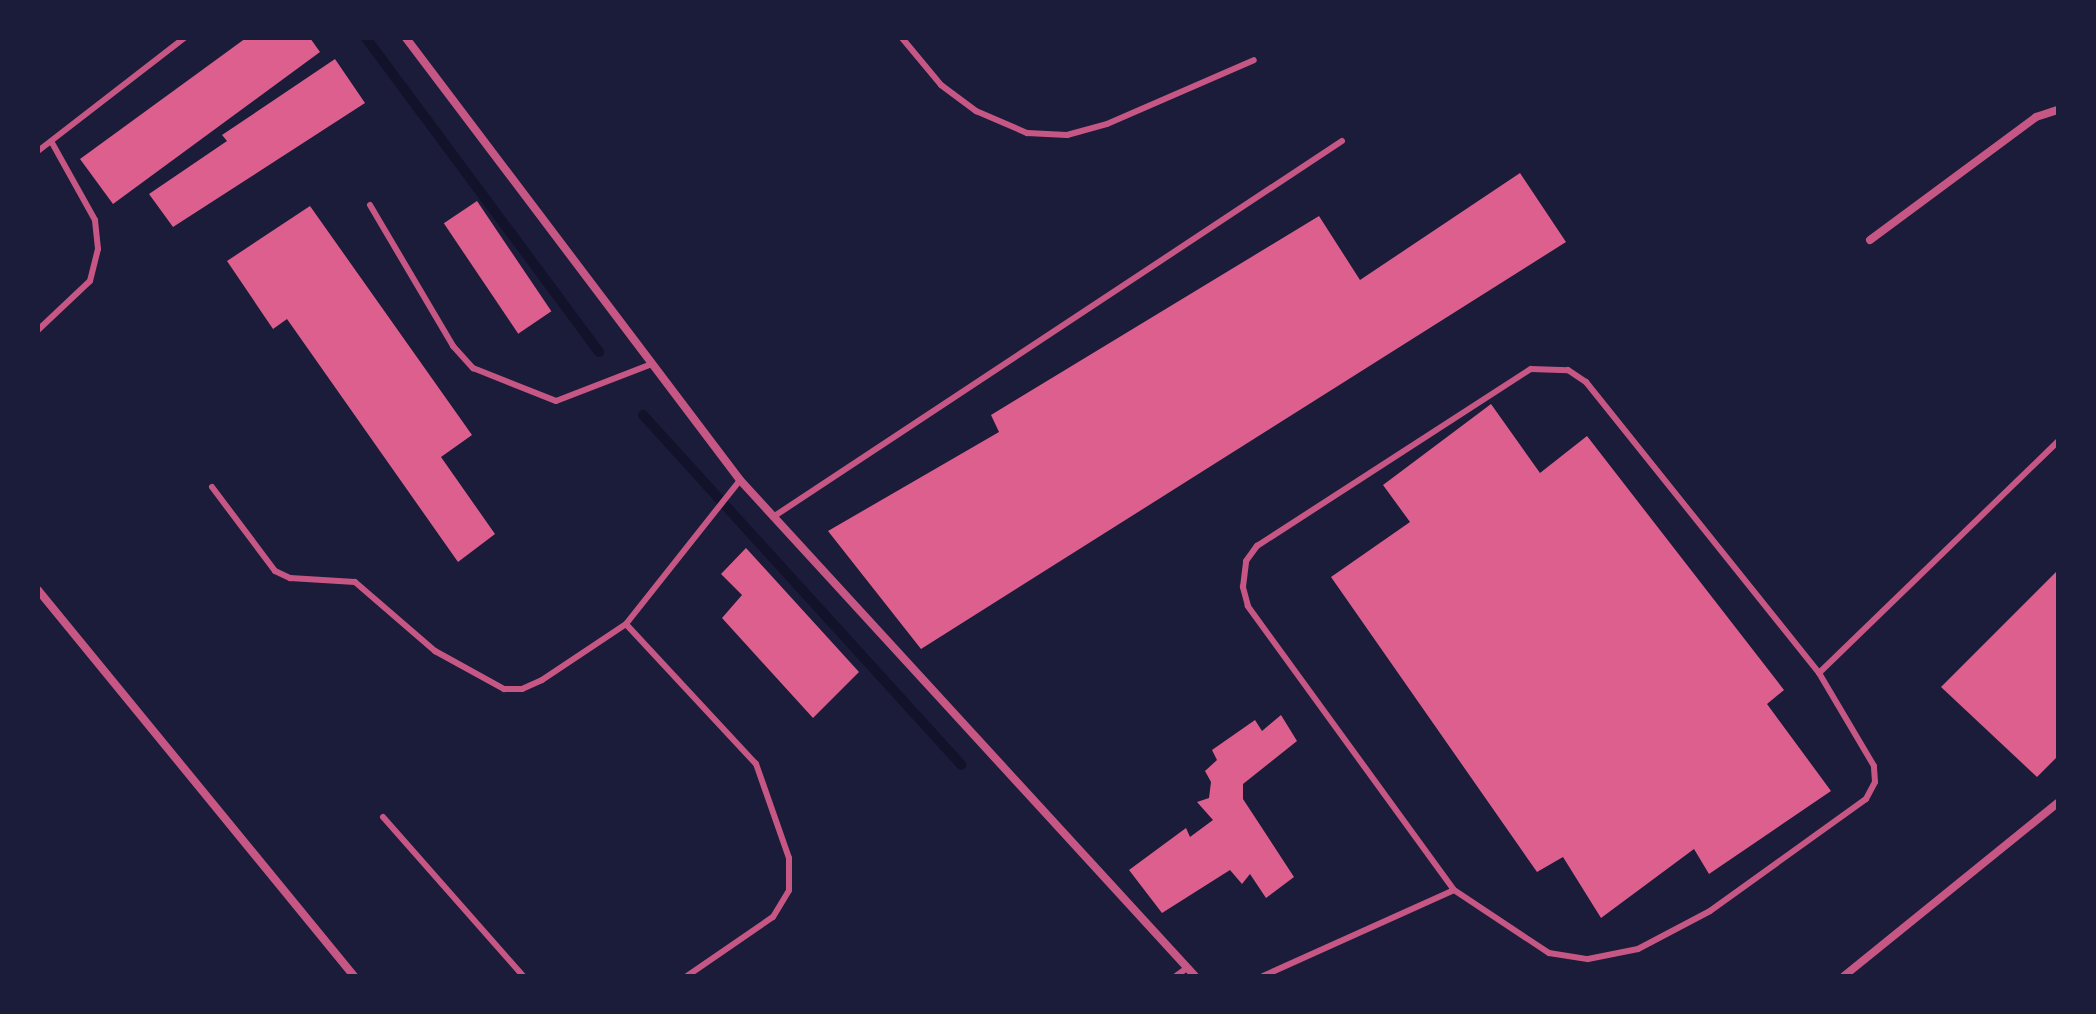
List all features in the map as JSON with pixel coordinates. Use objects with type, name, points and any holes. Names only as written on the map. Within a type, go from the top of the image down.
[{"type":"street","points":[[406,38],[740,480],[1195,976]]},
{"type":"street","points":[[1870,240],[2036,117],[2058,110]]},
{"type":"street","points":[[38,590],[354,976]]},
{"type":"street","points":[[1844,976],[2058,803]]},
{"type":"lane","points":[[38,151],[184,38]]},
{"type":"lane","points":[[902,38],[941,85],[976,111],[1027,133],[1067,135],[1107,124],[1254,60]]},
{"type":"lane","points":[[38,330],[90,281],[98,249],[95,220],[51,141]]},
{"type":"lane","points":[[773,517],[1342,141]]},
{"type":"lane","points":[[370,205],[453,346],[473,368],[556,401],[652,364]]},
{"type":"lane","points":[[1531,369],[1568,370],[1586,382],[1819,673],[1871,757],[1876,774],[1873,788],[1866,799],[1710,911],[1638,949],[1588,959],[1549,953],[1454,890],[1248,606],[1243,573],[1257,546],[1531,369]]},
{"type":"lane","points":[[1819,673],[2058,441]]},
{"type":"lane","points":[[212,487],[275,571],[290,578],[358,584],[435,651],[494,685],[522,689],[626,624],[740,480]]},
{"type":"lane","points":[[626,624],[756,764],[789,858],[789,890],[773,917],[687,976]]},
{"type":"lane","points":[[383,817],[523,976]]},
{"type":"lane","points":[[1263,976],[1454,890]]},
{"type":"lane","points":[[1176,976],[1187,968]]},
{"type":"building","points":[[246,38],[310,38],[320,52],[113,204],[80,159]]},
{"type":"building","points":[[335,59],[365,103],[173,227],[149,194],[227,141],[222,135]]},
{"type":"building","points":[[1520,173],[1566,242],[921,649],[828,531],[999,432],[991,415],[1319,216],[1360,280]]},
{"type":"building","points":[[477,201],[551,311],[518,334],[444,223]]},
{"type":"building","points":[[310,206],[472,435],[441,457],[495,534],[458,562],[287,319],[273,329],[227,261]]},
{"type":"building","points":[[1491,404],[1540,473],[1587,436],[1784,690],[1767,704],[1831,791],[1709,874],[1694,849],[1601,918],[1563,857],[1537,872],[1331,577],[1410,522],[1383,485]]},
{"type":"building","points":[[746,548],[859,672],[813,718],[722,618],[742,595],[721,574]]},
{"type":"building","points":[[2058,570],[2058,756],[2037,777],[1941,687]]},
{"type":"building","points":[[1281,715],[1297,741],[1243,784],[1243,799],[1294,877],[1266,898],[1250,874],[1242,884],[1230,870],[1162,913],[1129,870],[1186,828],[1190,837],[1213,820],[1197,802],[1209,798],[1211,782],[1205,771],[1217,760],[1212,750],[1255,720],[1262,731]]},
{"type":"waterway","points":[[366,38],[599,352]]},
{"type":"waterway","points":[[643,415],[961,765]]}]
